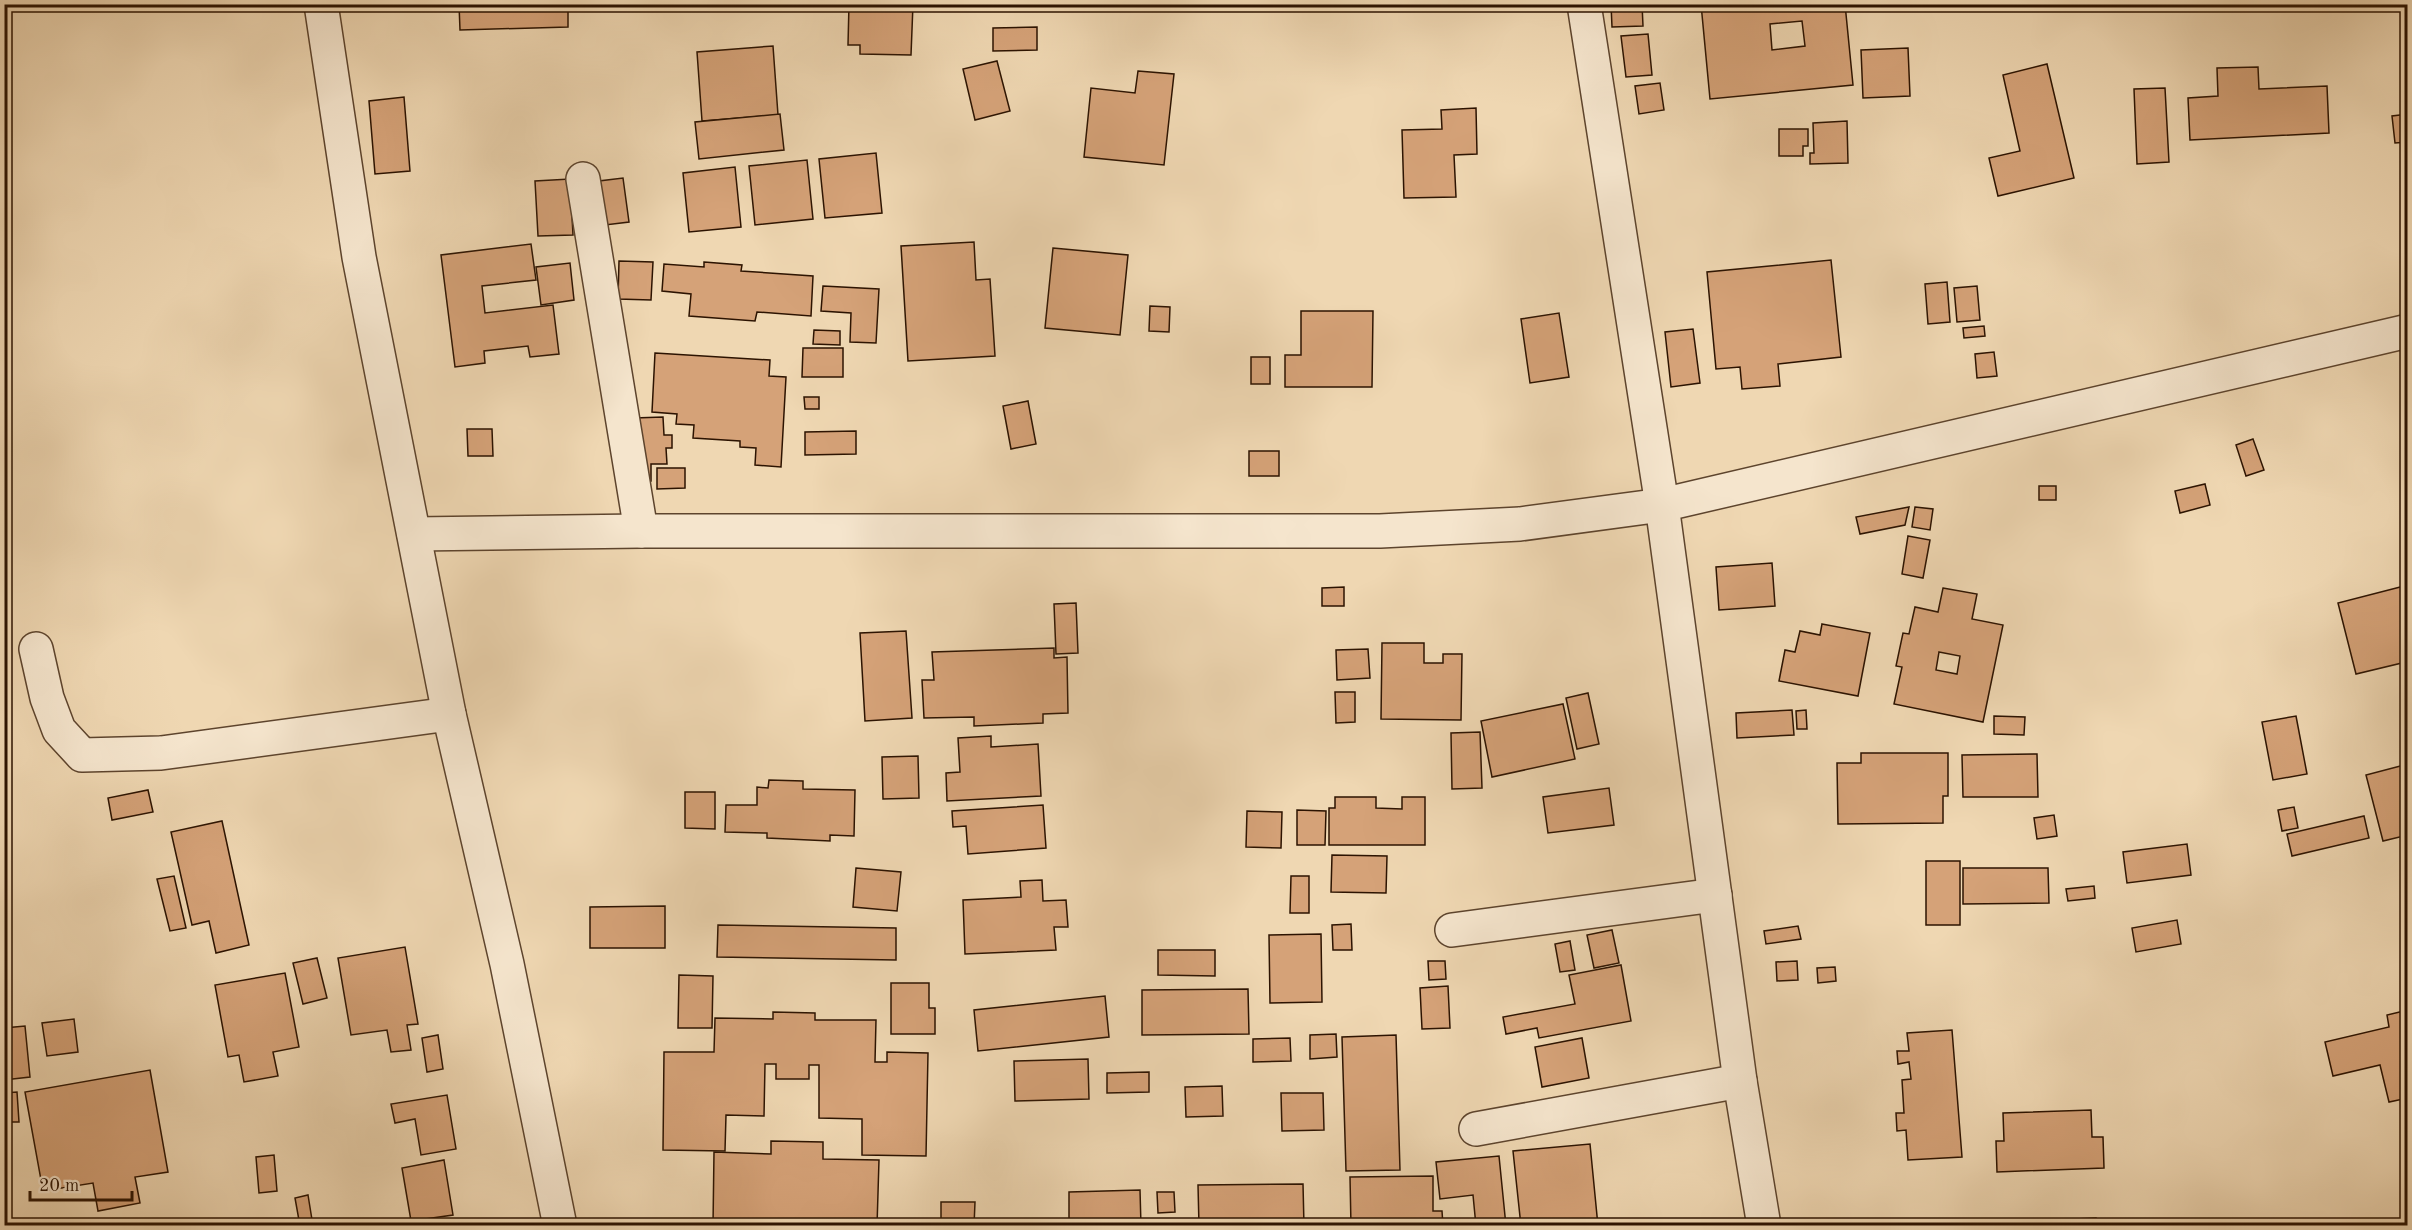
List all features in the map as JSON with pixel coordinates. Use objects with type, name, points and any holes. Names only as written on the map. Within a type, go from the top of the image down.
[{"type":"street","points":[[321,4],[359,256],[449,714],[507,964],[560,1226]]},
{"type":"street","points":[[1584,4],[1662,505],[1740,1080],[1764,1226]]},
{"type":"street","points":[[583,179],[641,531]]},
{"type":"street","points":[[414,534],[641,531],[1380,531],[1520,524],[1662,505],[2408,331]]},
{"type":"street","points":[[36,649],[47,698],[58,730],[82,755],[161,753],[449,714]]},
{"type":"street","points":[[1452,930],[1715,895]]},
{"type":"street","points":[[1476,1129],[1740,1080]]},
{"type":"building","points":[[459,4],[568,4],[568,27],[460,30]]},
{"type":"building","points":[[849,4],[913,4],[911,55],[860,54],[860,45],[848,45]]},
{"type":"building","points":[[1611,4],[1642,4],[1643,26],[1612,27]]},
{"type":"building","points":[[1701,4],[1845,4],[1853,85],[1710,99]],"holes":[[[1802,21],[1805,46],[1772,50],[1770,24]]]},
{"type":"building","points":[[1037,27],[1037,50],[993,51],[993,28]]},
{"type":"building","points":[[1648,34],[1652,75],[1626,77],[1621,36]]},
{"type":"building","points":[[773,46],[778,115],[702,121],[697,52]]},
{"type":"building","points":[[1908,48],[1910,96],[1863,98],[1861,50]]},
{"type":"building","points":[[997,61],[1010,111],[975,120],[963,69]]},
{"type":"building","points":[[2047,64],[2074,178],[1998,196],[1989,158],[2020,151],[2003,75]]},
{"type":"building","points":[[2258,67],[2259,89],[2327,86],[2329,133],[2190,140],[2188,98],[2218,96],[2217,68]]},
{"type":"building","points":[[1138,71],[1174,74],[1164,165],[1084,157],[1091,88],[1135,93]]},
{"type":"building","points":[[1660,83],[1664,110],[1639,114],[1635,86]]},
{"type":"building","points":[[2165,88],[2169,162],[2137,164],[2134,89]]},
{"type":"building","points":[[404,97],[410,171],[375,174],[369,101]]},
{"type":"building","points":[[1476,108],[1477,154],[1454,155],[1456,197],[1404,198],[1402,130],[1442,129],[1441,110]]},
{"type":"building","points":[[780,114],[784,150],[699,159],[695,122]]},
{"type":"building","points":[[2408,114],[2408,142],[2395,143],[2392,116]]},
{"type":"building","points":[[1847,121],[1848,163],[1810,164],[1810,153],[1814,153],[1813,123]]},
{"type":"building","points":[[1779,129],[1808,129],[1808,146],[1803,146],[1803,156],[1779,156]]},
{"type":"building","points":[[876,153],[882,213],[825,218],[819,159]]},
{"type":"building","points":[[807,160],[813,219],[755,225],[749,166]]},
{"type":"building","points":[[735,167],[741,227],[689,232],[683,173]]},
{"type":"building","points":[[623,178],[629,222],[605,225],[599,181]]},
{"type":"building","points":[[570,179],[573,235],[538,236],[535,181]]},
{"type":"building","points":[[974,242],[976,280],[990,279],[995,356],[908,361],[901,246]]},
{"type":"building","points":[[531,244],[536,280],[482,286],[485,313],[553,305],[559,354],[530,357],[528,346],[484,351],[485,363],[455,367],[441,255]]},
{"type":"building","points":[[1053,248],[1128,255],[1120,335],[1045,328]]},
{"type":"building","points":[[1831,260],[1841,357],[1778,364],[1780,386],[1742,389],[1740,367],[1716,369],[1707,272]]},
{"type":"building","points":[[619,261],[653,262],[651,300],[618,299]]},
{"type":"building","points":[[704,262],[742,265],[741,271],[813,276],[811,316],[757,312],[755,321],[689,316],[691,294],[662,291],[664,264],[704,267]]},
{"type":"building","points":[[570,263],[574,300],[541,305],[536,267]]},
{"type":"building","points":[[1947,282],[1950,322],[1928,324],[1925,284]]},
{"type":"building","points":[[823,286],[879,289],[876,343],[850,342],[851,313],[821,311]]},
{"type":"building","points":[[1977,286],[1980,320],[1957,322],[1954,288]]},
{"type":"building","points":[[1150,306],[1170,307],[1169,332],[1149,331]]},
{"type":"building","points":[[1301,311],[1373,311],[1372,387],[1285,387],[1285,355],[1301,355]]},
{"type":"building","points":[[1559,313],[1569,377],[1530,383],[1521,319]]},
{"type":"building","points":[[1984,326],[1985,336],[1964,338],[1963,328]]},
{"type":"building","points":[[1693,329],[1700,383],[1671,387],[1665,332]]},
{"type":"building","points":[[814,330],[840,331],[840,345],[813,344]]},
{"type":"building","points":[[803,348],[843,348],[843,377],[802,377]]},
{"type":"building","points":[[1994,352],[1997,376],[1977,378],[1975,354]]},
{"type":"building","points":[[655,353],[770,360],[769,376],[786,377],[781,467],[755,465],[756,448],[740,447],[740,441],[693,438],[694,425],[676,424],[677,414],[652,412]]},
{"type":"building","points":[[1251,357],[1270,357],[1270,384],[1251,384]]},
{"type":"building","points":[[804,397],[819,397],[819,409],[805,409]]},
{"type":"building","points":[[1028,401],[1036,444],[1011,449],[1003,406]]},
{"type":"building","points":[[663,417],[664,435],[672,435],[672,448],[666,448],[667,464],[651,464],[651,481],[637,481],[634,418]]},
{"type":"building","points":[[467,429],[492,429],[493,456],[468,456]]},
{"type":"building","points":[[856,431],[856,454],[805,455],[805,432]]},
{"type":"building","points":[[2253,439],[2264,470],[2246,476],[2236,445]]},
{"type":"building","points":[[1249,451],[1279,451],[1279,476],[1249,476]]},
{"type":"building","points":[[657,468],[685,468],[685,488],[657,489]]},
{"type":"building","points":[[2205,484],[2210,505],[2180,513],[2175,491]]},
{"type":"building","points":[[2039,486],[2056,486],[2056,500],[2039,500]]},
{"type":"building","points":[[1909,507],[1905,525],[1860,534],[1856,517]]},
{"type":"building","points":[[1915,507],[1933,509],[1930,530],[1912,527]]},
{"type":"building","points":[[1908,536],[1930,540],[1923,578],[1902,574]]},
{"type":"building","points":[[1772,563],[1775,606],[1719,610],[1716,567]]},
{"type":"building","points":[[2408,585],[2408,674],[2405,675],[2402,663],[2356,674],[2338,603]]},
{"type":"building","points":[[1344,587],[1344,606],[1322,606],[1322,588]]},
{"type":"building","points":[[1943,588],[1977,594],[1972,619],[2003,625],[1983,722],[1894,704],[1902,667],[1896,666],[1903,633],[1909,634],[1915,607],[1938,612]],"holes":[[[1939,652],[1960,656],[1957,674],[1936,670]]]},
{"type":"building","points":[[1076,603],[1078,653],[1056,654],[1054,604]]},
{"type":"building","points":[[1822,624],[1870,633],[1858,696],[1779,681],[1785,650],[1795,652],[1800,631],[1820,635]]},
{"type":"building","points":[[906,631],[912,718],[865,721],[860,633]]},
{"type":"building","points":[[1382,643],[1424,643],[1424,663],[1443,663],[1443,654],[1462,654],[1461,720],[1381,719]]},
{"type":"building","points":[[1054,648],[1054,658],[1067,657],[1068,713],[1043,714],[1043,723],[974,726],[974,717],[924,718],[922,680],[934,680],[932,652]]},
{"type":"building","points":[[1368,649],[1370,678],[1337,680],[1336,650]]},
{"type":"building","points":[[1335,692],[1355,692],[1355,722],[1336,723]]},
{"type":"building","points":[[1588,693],[1599,744],[1577,749],[1566,698]]},
{"type":"building","points":[[1563,704],[1575,759],[1492,777],[1481,721]]},
{"type":"building","points":[[1792,710],[1794,735],[1737,738],[1736,713]]},
{"type":"building","points":[[1806,710],[1807,729],[1797,729],[1796,711]]},
{"type":"building","points":[[1994,716],[2025,717],[2024,735],[1994,734]]},
{"type":"building","points":[[2296,716],[2307,774],[2273,780],[2262,722]]},
{"type":"building","points":[[1480,732],[1482,788],[1452,789],[1451,733]]},
{"type":"building","points":[[991,736],[991,747],[1038,744],[1041,796],[947,801],[946,773],[960,772],[958,738]]},
{"type":"building","points":[[1861,753],[1948,753],[1948,796],[1943,796],[1943,823],[1838,824],[1837,763],[1861,763]]},
{"type":"building","points":[[2037,754],[2038,797],[1963,797],[1962,755]]},
{"type":"building","points":[[918,756],[919,798],[883,799],[882,757]]},
{"type":"building","points":[[2408,764],[2408,835],[2383,841],[2366,775]]},
{"type":"building","points":[[769,780],[803,781],[803,789],[855,790],[854,836],[830,835],[830,841],[767,838],[767,833],[725,832],[726,805],[757,805],[757,787],[768,788]]},
{"type":"building","points":[[1609,788],[1614,825],[1548,833],[1543,797]]},
{"type":"building","points":[[148,790],[153,812],[112,820],[108,798]]},
{"type":"building","points":[[685,792],[715,792],[715,829],[685,828]]},
{"type":"building","points":[[1335,797],[1376,797],[1376,808],[1402,809],[1402,797],[1425,797],[1425,845],[1329,845],[1329,808],[1335,808]]},
{"type":"building","points":[[1043,805],[1046,848],[968,854],[966,826],[953,827],[952,811]]},
{"type":"building","points":[[2294,807],[2298,828],[2282,831],[2278,810]]},
{"type":"building","points":[[1297,810],[1326,811],[1325,845],[1297,845]]},
{"type":"building","points":[[1247,811],[1282,812],[1281,848],[1246,847]]},
{"type":"building","points":[[2054,815],[2057,836],[2037,839],[2034,818]]},
{"type":"building","points":[[2364,816],[2369,838],[2292,856],[2287,834]]},
{"type":"building","points":[[222,821],[249,945],[216,953],[209,921],[192,925],[171,832]]},
{"type":"building","points":[[4,837],[9,863],[4,864]]},
{"type":"building","points":[[2187,844],[2191,875],[2127,883],[2123,852]]},
{"type":"building","points":[[1332,855],[1387,856],[1386,893],[1331,892]]},
{"type":"building","points":[[1926,861],[1960,861],[1960,925],[1926,925]]},
{"type":"building","points":[[856,868],[901,872],[897,911],[853,907]]},
{"type":"building","points":[[1963,868],[2048,868],[2049,903],[1963,904]]},
{"type":"building","points":[[174,876],[186,928],[170,931],[157,879]]},
{"type":"building","points":[[1291,876],[1309,876],[1309,913],[1290,913]]},
{"type":"building","points":[[1042,880],[1043,901],[1066,900],[1068,927],[1054,927],[1056,950],[965,954],[963,900],[1021,897],[1020,881]]},
{"type":"building","points":[[2094,886],[2095,898],[2068,901],[2066,889]]},
{"type":"building","points":[[665,906],[665,948],[590,948],[590,907]]},
{"type":"building","points":[[2177,920],[2181,944],[2136,952],[2132,928]]},
{"type":"building","points":[[1351,924],[1352,950],[1333,950],[1332,925]]},
{"type":"building","points":[[718,925],[896,928],[896,960],[717,957]]},
{"type":"building","points":[[1798,926],[1801,939],[1766,944],[1764,931]]},
{"type":"building","points":[[1612,930],[1619,963],[1594,968],[1587,935]]},
{"type":"building","points":[[1321,934],[1322,1002],[1270,1003],[1269,935]]},
{"type":"building","points":[[1570,941],[1575,970],[1560,972],[1555,944]]},
{"type":"building","points":[[405,947],[418,1024],[407,1025],[411,1050],[391,1052],[387,1030],[351,1035],[338,958]]},
{"type":"building","points":[[1158,950],[1215,950],[1215,976],[1158,975]]},
{"type":"building","points":[[317,958],[327,998],[303,1004],[293,963]]},
{"type":"building","points":[[1428,961],[1445,961],[1446,979],[1429,980]]},
{"type":"building","points":[[1797,961],[1798,980],[1777,981],[1776,962]]},
{"type":"building","points":[[1621,965],[1631,1021],[1539,1038],[1537,1028],[1506,1034],[1503,1017],[1575,1004],[1569,975]]},
{"type":"building","points":[[1835,967],[1836,981],[1818,983],[1817,968]]},
{"type":"building","points":[[285,973],[299,1047],[273,1052],[278,1076],[244,1082],[239,1055],[228,1057],[215,985]]},
{"type":"building","points":[[679,975],[713,976],[712,1028],[678,1028]]},
{"type":"building","points":[[891,983],[929,983],[929,1008],[935,1008],[935,1034],[891,1034]]},
{"type":"building","points":[[1448,986],[1450,1028],[1422,1029],[1420,988]]},
{"type":"building","points":[[1248,989],[1249,1034],[1142,1035],[1142,990]]},
{"type":"building","points":[[1105,996],[1109,1037],[978,1051],[974,1010]]},
{"type":"building","points":[[2408,1010],[2408,1098],[2389,1102],[2380,1065],[2333,1076],[2325,1042],[2389,1027],[2387,1015]]},
{"type":"building","points":[[773,1012],[815,1013],[815,1020],[876,1020],[875,1062],[887,1062],[887,1052],[928,1053],[926,1156],[862,1155],[862,1119],[819,1118],[819,1065],[809,1065],[809,1079],[776,1079],[776,1064],[765,1064],[764,1116],[726,1115],[725,1151],[663,1150],[664,1052],[714,1052],[715,1018],[773,1019]]},
{"type":"building","points":[[74,1019],[78,1052],[47,1056],[42,1023]]},
{"type":"building","points":[[25,1026],[30,1077],[4,1080],[4,1028]]},
{"type":"building","points":[[1952,1030],[1962,1157],[1908,1160],[1906,1130],[1897,1131],[1896,1113],[1904,1113],[1902,1080],[1911,1079],[1909,1062],[1898,1064],[1897,1051],[1909,1051],[1907,1033]]},
{"type":"building","points":[[1336,1034],[1337,1057],[1310,1059],[1310,1035]]},
{"type":"building","points":[[438,1035],[443,1069],[427,1072],[422,1038]]},
{"type":"building","points":[[1396,1035],[1400,1170],[1346,1171],[1342,1037]]},
{"type":"building","points":[[1290,1038],[1291,1061],[1253,1062],[1253,1039]]},
{"type":"building","points":[[1582,1038],[1589,1078],[1542,1087],[1535,1047]]},
{"type":"building","points":[[1088,1059],[1089,1099],[1015,1101],[1014,1061]]},
{"type":"building","points":[[150,1070],[168,1172],[135,1177],[140,1203],[98,1211],[93,1183],[43,1191],[25,1092]]},
{"type":"building","points":[[1149,1072],[1149,1092],[1107,1093],[1107,1073]]},
{"type":"building","points":[[1222,1086],[1223,1116],[1186,1117],[1185,1087]]},
{"type":"building","points":[[17,1092],[19,1122],[4,1122],[4,1093]]},
{"type":"building","points":[[1281,1093],[1323,1093],[1324,1130],[1282,1131]]},
{"type":"building","points":[[447,1095],[456,1149],[421,1155],[415,1119],[395,1123],[391,1104]]},
{"type":"building","points":[[2091,1110],[2092,1137],[2103,1137],[2104,1168],[1997,1172],[1996,1141],[2004,1141],[2003,1113]]},
{"type":"building","points":[[771,1141],[823,1142],[823,1159],[879,1160],[877,1226],[713,1226],[714,1152],[771,1154]]},
{"type":"building","points":[[1590,1144],[1598,1226],[1521,1226],[1513,1151]]},
{"type":"building","points":[[274,1155],[277,1191],[259,1193],[256,1157]]},
{"type":"building","points":[[1499,1156],[1506,1226],[1476,1226],[1473,1195],[1440,1199],[1436,1162]]},
{"type":"building","points":[[444,1160],[453,1215],[411,1221],[402,1168]]},
{"type":"building","points":[[1433,1176],[1433,1211],[1442,1211],[1443,1226],[1351,1226],[1350,1177]]},
{"type":"building","points":[[1303,1184],[1304,1226],[1199,1226],[1198,1185]]},
{"type":"building","points":[[1140,1190],[1141,1226],[1069,1226],[1069,1192]]},
{"type":"building","points":[[1157,1192],[1174,1192],[1175,1212],[1158,1213]]},
{"type":"building","points":[[308,1195],[313,1226],[300,1226],[295,1198]]},
{"type":"building","points":[[941,1202],[975,1202],[974,1226],[941,1226]]},
{"type":"building","points":[[2096,1218],[2096,1226],[1978,1226],[1978,1223]]},
{"type":"building","points":[[1946,1219],[1946,1226],[1873,1226]]}]
